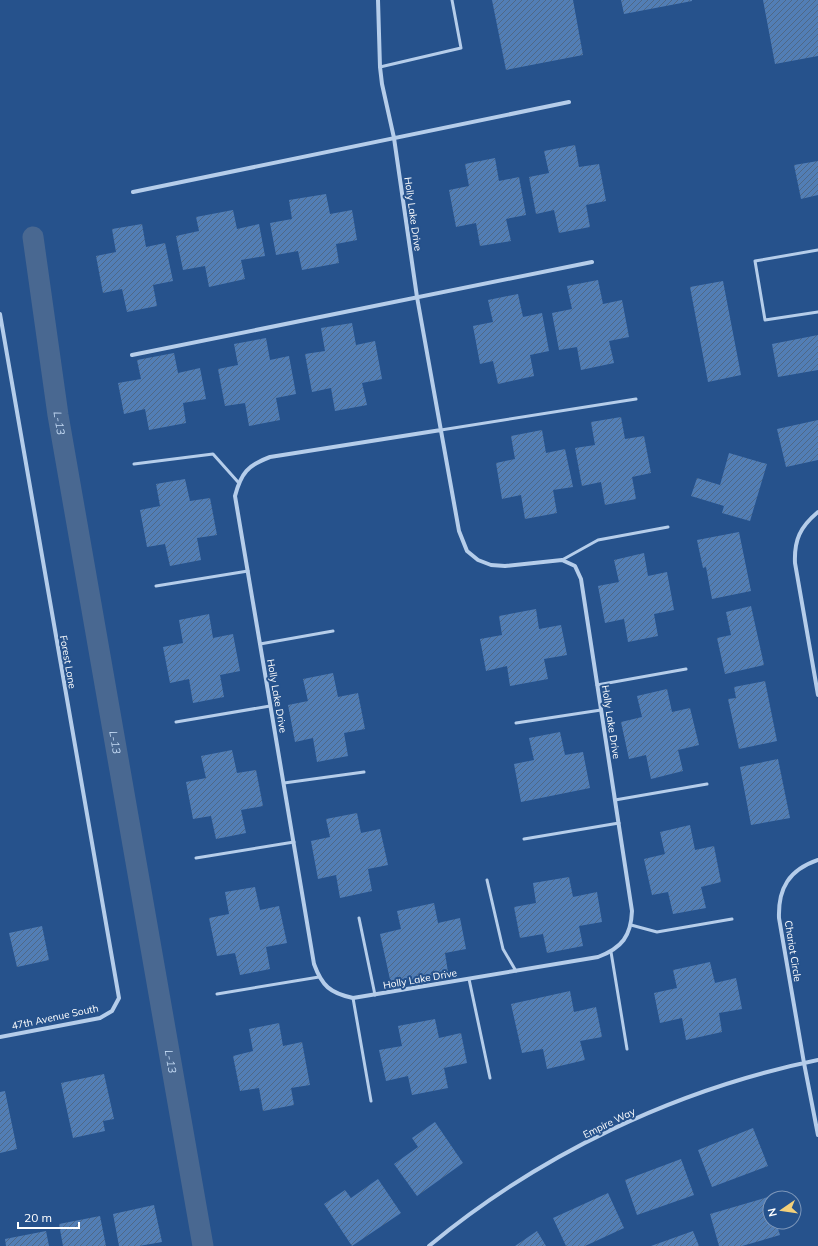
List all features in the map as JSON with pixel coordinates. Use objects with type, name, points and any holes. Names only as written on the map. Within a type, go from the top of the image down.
[{"type":"street","name":"Holly Lake Drive","points":[[238,482],[235,496],[314,964],[319,977],[328,988],[339,995],[353,998],[598,957],[611,952],[626,938],[632,925],[632,911],[581,579],[575,566],[562,560],[505,566],[491,565],[478,560],[467,551],[459,532],[417,297],[394,138],[382,84],[378,0]]},
{"type":"street","points":[[133,192],[569,102]]},
{"type":"street","points":[[132,355],[592,262]]},
{"type":"street","name":"Forest Lane","points":[[0,314],[119,998],[112,1011]]},
{"type":"street","points":[[238,482],[246,470],[257,462],[270,457],[441,430]]},
{"type":"street","points":[[818,512],[807,521],[799,534],[795,549],[795,564],[818,695]]},
{"type":"street","name":"Chariot Circle","points":[[818,860],[803,866],[791,875],[783,889],[778,904],[779,918],[804,1063],[818,1135]]},
{"type":"street","name":"47th Avenue South","points":[[0,1037],[100,1018],[112,1011]]},
{"type":"street","name":"Empire Way","points":[[429,1246],[451,1228],[504,1190],[560,1156],[618,1126],[663,1106],[725,1084],[818,1060]]},
{"type":"lane","points":[[380,67],[461,48],[452,0]]},
{"type":"lane","points":[[818,250],[755,262],[765,320],[818,312]]},
{"type":"lane","points":[[441,430],[636,399]]},
{"type":"lane","points":[[134,464],[213,454],[238,482]]},
{"type":"lane","points":[[562,560],[598,540],[668,527]]},
{"type":"lane","points":[[156,586],[248,570]]},
{"type":"lane","points":[[260,644],[333,631]]},
{"type":"lane","points":[[597,684],[686,669]]},
{"type":"lane","points":[[176,722],[270,706]]},
{"type":"lane","points":[[516,723],[601,710]]},
{"type":"lane","points":[[284,783],[364,772]]},
{"type":"lane","points":[[615,800],[707,784]]},
{"type":"lane","points":[[524,839],[619,823]]},
{"type":"lane","points":[[196,858],[294,842]]},
{"type":"lane","points":[[487,880],[503,950],[516,971]]},
{"type":"lane","points":[[359,918],[375,994]]},
{"type":"lane","points":[[632,925],[657,932],[732,919]]},
{"type":"lane","points":[[611,952],[627,1049]]},
{"type":"lane","points":[[217,994],[319,977]]},
{"type":"lane","points":[[469,979],[490,1078]]},
{"type":"lane","points":[[353,998],[371,1101]]},
{"type":"building","points":[[492,0],[573,0],[583,55],[506,70]]},
{"type":"building","points":[[621,0],[692,0],[692,1],[624,14]]},
{"type":"building","points":[[763,0],[818,0],[818,56],[775,64]]},
{"type":"building","points":[[575,145],[579,167],[599,164],[606,201],[586,205],[590,227],[559,233],[554,210],[536,214],[529,177],[549,173],[544,151]]},
{"type":"building","points":[[495,158],[499,181],[519,177],[526,215],[506,219],[511,241],[480,246],[476,223],[456,227],[449,190],[469,186],[465,164]]},
{"type":"building","points":[[818,161],[818,195],[801,199],[794,165]]},
{"type":"building","points":[[326,194],[330,214],[352,210],[357,240],[336,244],[339,263],[302,270],[298,251],[276,255],[270,223],[292,219],[289,200]]},
{"type":"building","points":[[233,210],[237,229],[259,224],[265,256],[241,260],[245,279],[209,287],[205,266],[183,270],[176,236],[199,231],[196,217]]},
{"type":"building","points":[[142,224],[146,247],[165,243],[173,281],[153,285],[157,306],[127,312],[122,289],[103,293],[96,256],[116,252],[112,229]]},
{"type":"building","points":[[598,280],[603,304],[622,300],[629,337],[609,341],[614,363],[581,370],[577,347],[559,350],[552,313],[572,309],[567,286]]},
{"type":"building","points":[[723,281],[741,375],[708,382],[690,287]]},
{"type":"building","points":[[518,294],[523,317],[542,313],[549,351],[530,355],[534,376],[498,384],[493,361],[480,364],[473,326],[493,322],[488,300]]},
{"type":"building","points":[[352,323],[356,345],[375,341],[382,379],[362,383],[367,405],[335,411],[331,388],[312,392],[305,354],[325,351],[321,328]]},
{"type":"building","points":[[818,335],[818,370],[778,377],[772,344]]},
{"type":"building","points":[[266,338],[270,360],[289,356],[296,394],[276,398],[280,420],[249,426],[245,403],[225,406],[218,369],[238,365],[234,344]]},
{"type":"building","points":[[174,353],[178,373],[200,368],[206,399],[183,403],[186,423],[149,430],[145,409],[124,414],[118,383],[141,379],[137,360]]},
{"type":"building","points":[[621,417],[625,439],[644,436],[651,473],[632,477],[636,499],[605,505],[601,482],[582,486],[575,448],[595,445],[591,422]]},
{"type":"building","points":[[818,420],[818,460],[786,467],[777,429]]},
{"type":"building","points":[[542,430],[546,453],[565,449],[573,487],[553,490],[557,513],[525,519],[521,495],[502,499],[496,463],[515,459],[511,436]]},
{"type":"building","points":[[729,453],[767,464],[750,521],[722,513],[724,506],[691,496],[697,478],[720,485]]},
{"type":"building","points":[[185,479],[190,501],[210,498],[217,535],[197,538],[201,560],[170,566],[165,544],[147,547],[140,510],[160,506],[156,484]]},
{"type":"building","points":[[739,532],[751,591],[712,599],[706,567],[703,568],[697,540]]},
{"type":"building","points":[[644,553],[648,576],[667,572],[674,610],[654,614],[658,636],[628,642],[624,619],[605,623],[598,586],[619,582],[614,560]]},
{"type":"building","points":[[751,606],[764,665],[725,674],[717,638],[731,635],[726,612]]},
{"type":"building","points":[[536,609],[539,629],[561,625],[567,655],[544,659],[548,679],[510,686],[507,666],[486,671],[480,639],[502,635],[499,616]]},
{"type":"building","points":[[209,614],[213,638],[233,634],[240,671],[220,675],[224,697],[193,703],[189,679],[170,683],[163,647],[183,643],[179,620]]},
{"type":"building","points":[[333,673],[338,697],[358,693],[365,729],[344,733],[348,756],[317,762],[313,738],[295,742],[288,705],[308,701],[303,679]]},
{"type":"building","points":[[765,681],[777,741],[739,749],[728,699],[736,698],[734,687]]},
{"type":"building","points":[[667,689],[672,712],[690,708],[699,745],[678,750],[683,771],[651,779],[646,755],[629,759],[621,722],[642,717],[637,696]]},
{"type":"building","points":[[560,732],[565,755],[583,752],[590,788],[521,802],[514,764],[534,760],[529,738]]},
{"type":"building","points":[[232,750],[237,773],[256,770],[263,806],[241,810],[246,833],[216,839],[211,816],[193,819],[186,782],[206,778],[201,756]]},
{"type":"building","points":[[778,759],[790,818],[751,825],[740,767]]},
{"type":"building","points":[[357,813],[361,833],[380,829],[388,865],[368,869],[372,891],[340,898],[336,875],[318,879],[311,841],[330,837],[326,819]]},
{"type":"building","points":[[690,825],[695,850],[714,846],[721,882],[701,887],[706,908],[673,914],[668,892],[652,895],[644,859],[665,854],[660,832]]},
{"type":"building","points":[[569,877],[573,897],[597,892],[602,922],[579,926],[583,946],[547,953],[543,934],[520,938],[514,907],[536,903],[533,883]]},
{"type":"building","points":[[255,887],[260,910],[279,906],[287,943],[266,947],[270,969],[240,975],[235,953],[217,956],[209,918],[229,914],[225,892]]},
{"type":"building","points":[[434,903],[438,923],[460,918],[466,949],[445,953],[448,972],[391,984],[380,934],[401,929],[397,911]]},
{"type":"building","points":[[42,926],[49,960],[17,967],[9,933]]},
{"type":"building","points":[[710,962],[715,983],[736,978],[742,1009],[719,1013],[722,1032],[686,1040],[682,1018],[660,1023],[654,993],[677,988],[673,970]]},
{"type":"building","points":[[570,991],[574,1012],[596,1007],[602,1037],[580,1041],[585,1060],[547,1069],[543,1049],[522,1053],[511,1004]]},
{"type":"building","points":[[435,1019],[439,1038],[461,1033],[467,1063],[444,1068],[448,1088],[412,1095],[408,1076],[386,1081],[379,1050],[402,1046],[398,1026]]},
{"type":"building","points":[[279,1023],[283,1046],[302,1042],[310,1085],[291,1088],[294,1105],[263,1111],[259,1088],[240,1091],[233,1056],[253,1051],[249,1029]]},
{"type":"building","points":[[104,1074],[114,1119],[103,1121],[105,1131],[73,1138],[61,1083]]},
{"type":"building","points":[[5,1091],[17,1149],[0,1153],[0,1092]]},
{"type":"building","points":[[435,1122],[463,1163],[417,1196],[394,1164],[418,1147],[412,1138]]},
{"type":"building","points":[[753,1128],[768,1166],[712,1187],[698,1150]]},
{"type":"building","points":[[681,1159],[694,1195],[637,1215],[625,1180]]},
{"type":"building","points":[[378,1179],[401,1213],[352,1246],[324,1204],[345,1190],[351,1198]]},
{"type":"building","points":[[608,1193],[624,1228],[585,1246],[566,1246],[553,1218]]},
{"type":"building","points":[[762,1199],[762,1230],[778,1230],[780,1235],[742,1246],[719,1246],[710,1214]]},
{"type":"building","points":[[154,1205],[162,1242],[139,1246],[119,1246],[113,1214]]},
{"type":"building","points":[[100,1216],[106,1246],[63,1246],[59,1224]]},
{"type":"building","points":[[46,1231],[49,1246],[6,1246],[5,1239]]},
{"type":"building","points":[[537,1231],[546,1246],[515,1246]]},
{"type":"building","points":[[693,1231],[699,1246],[651,1246]]},
{"type":"waterway","name":"L-13","points":[[33,237],[58,415],[203,1246]]}]
